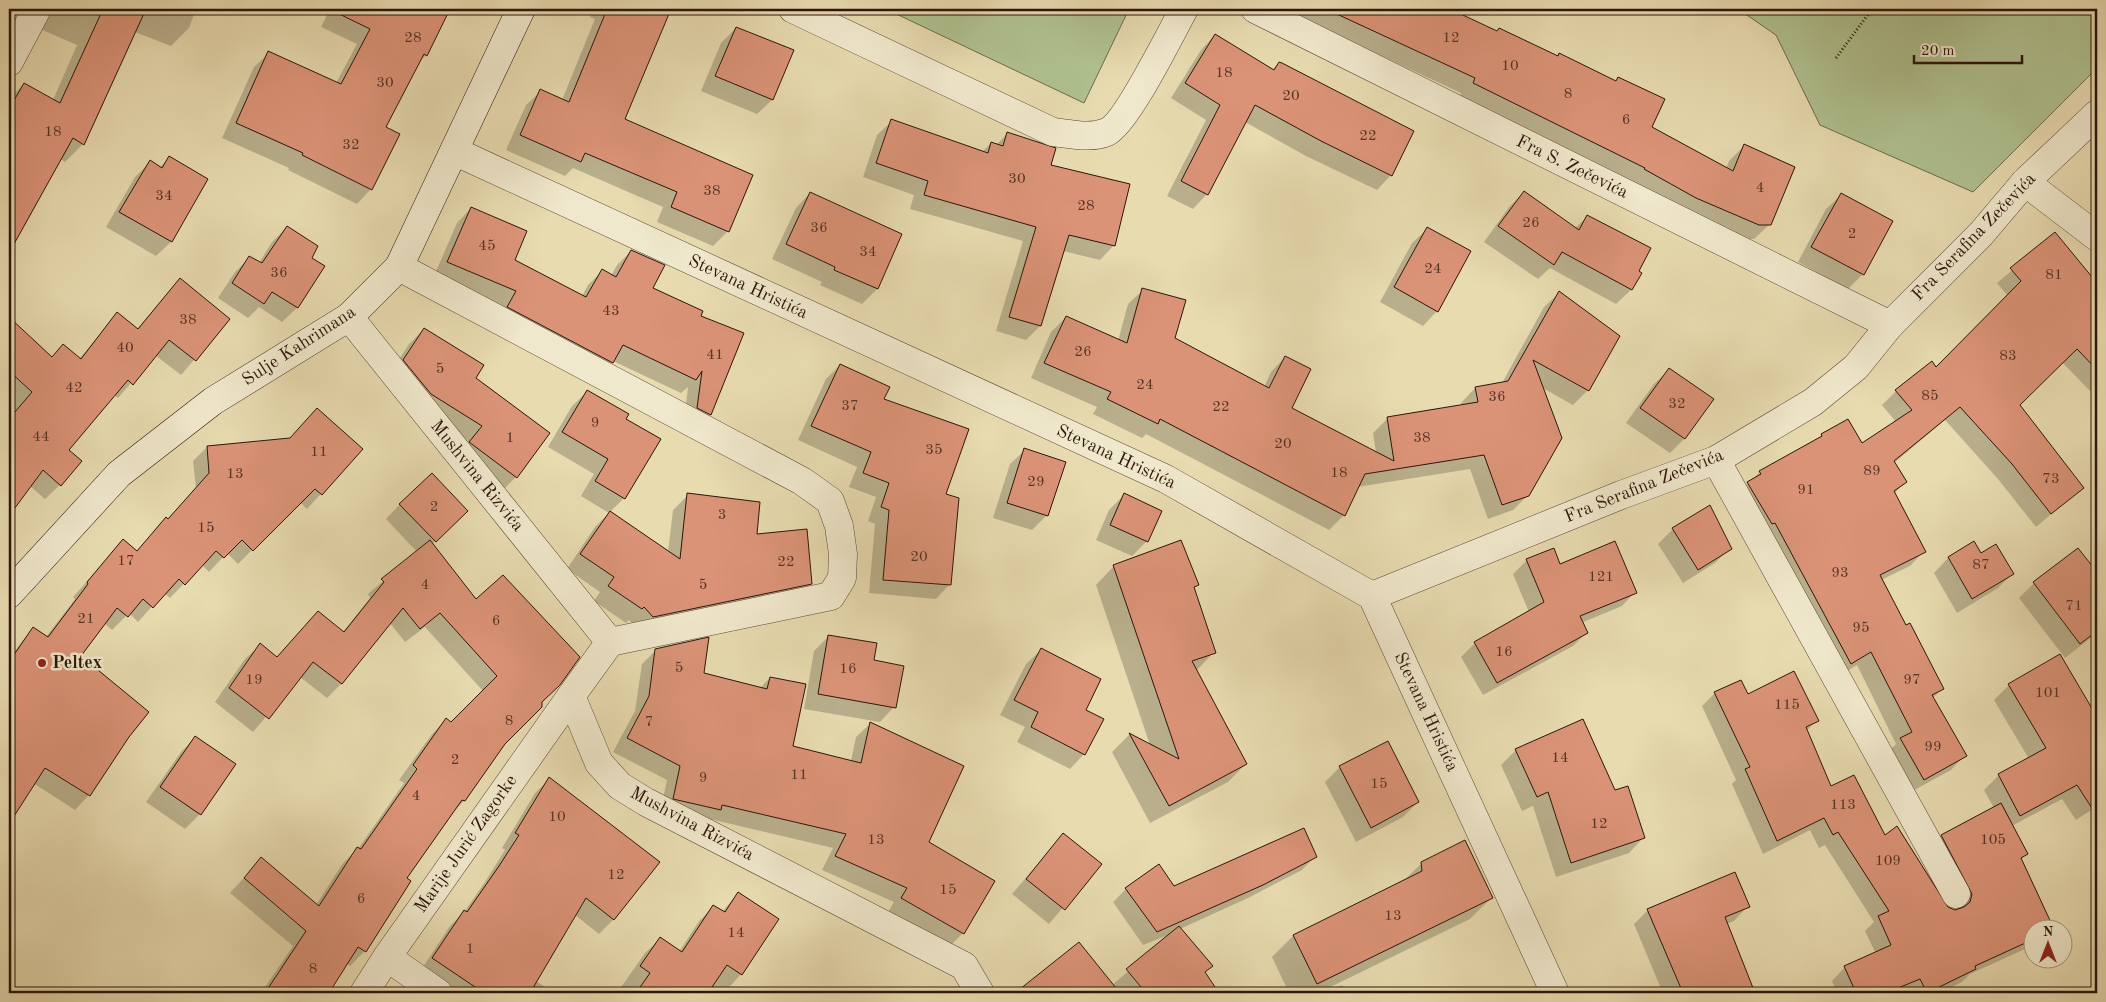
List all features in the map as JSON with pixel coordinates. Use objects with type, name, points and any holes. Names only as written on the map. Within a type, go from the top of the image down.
[{"type":"street","points":[[9,62],[36,9]]},
{"type":"street","name":"Sulje Kahrimana","points":[[9,594],[119,474],[212,401],[349,317],[399,267],[521,9]]},
{"type":"street","points":[[793,9],[1053,132],[1092,136],[1109,131],[1125,114],[1184,9]]},
{"type":"street","name":"Fra S. Zečevića","points":[[1255,9],[1890,325]]},
{"type":"street","name":"Fra Serafina Zečevića","points":[[1372,596],[1621,495],[1716,460],[1813,402],[1856,367],[1890,325],[1981,234],[2026,182],[2097,114]]},
{"type":"street","name":"Stevana Hristića","points":[[454,151],[1166,479],[1372,596],[1555,993]]},
{"type":"street","points":[[2026,182],[2097,237]]},
{"type":"street","points":[[399,267],[802,481],[830,501],[839,526],[843,554],[842,578],[831,596],[610,642],[571,696]]},
{"type":"street","name":"Mushvina Rizvića","points":[[349,317],[610,642]]},
{"type":"street","points":[[1716,460],[1956,894]]},
{"type":"street","name":"Mushvina Rizvića","points":[[571,696],[600,763],[620,786],[646,802],[964,966],[980,993]]},
{"type":"street","name":"Marije Jurić Zagorke","points":[[364,993],[387,957],[571,696]]},
{"type":"street","points":[[387,957],[438,993]]},
{"type":"path","points":[[1836,58],[1872,9]]},
{"type":"green space","points":[[891,9],[1129,9],[1084,103],[890,11]]},
{"type":"green space","points":[[1738,9],[2097,9],[2097,68],[1973,192],[1820,125],[1776,35]]},
{"type":"building","points":[[103,9],[146,9],[84,145],[73,138],[9,253],[9,109],[24,83],[60,103]]},
{"type":"building","points":[[329,9],[450,9],[427,56],[424,54],[386,127],[400,134],[372,190],[302,155],[303,153],[236,123],[268,51],[341,84],[370,29]]},
{"type":"building","points":[[607,9],[671,9],[625,119],[753,175],[729,232],[671,207],[677,192],[585,153],[581,162],[520,135],[540,89],[569,102]]},
{"type":"building","points":[[1326,9],[1450,9],[1497,31],[1499,28],[1558,56],[1559,53],[1616,81],[1618,77],[1665,99],[1652,127],[1733,171],[1744,144],[1795,167],[1771,225],[1759,225],[1696,198],[1645,168],[1473,83],[1475,78]]},
{"type":"building","points":[[736,27],[794,50],[773,100],[715,76]]},
{"type":"building","points":[[1215,34],[1274,70],[1279,62],[1282,63],[1414,131],[1392,176],[1321,141],[1255,105],[1208,195],[1181,181],[1220,105],[1185,83]]},
{"type":"building","points":[[891,119],[988,153],[991,142],[1003,146],[1007,132],[1056,148],[1051,165],[1130,184],[1115,246],[1069,235],[1041,326],[1009,317],[1036,227],[924,195],[928,181],[876,163]]},
{"type":"building","points":[[169,156],[208,179],[172,242],[119,212],[150,160],[162,168]]},
{"type":"building","points":[[1524,191],[1579,230],[1587,215],[1651,248],[1639,271],[1642,273],[1632,290],[1562,252],[1554,265],[1498,226]]},
{"type":"building","points":[[810,192],[902,234],[878,289],[834,270],[835,267],[786,244]]},
{"type":"building","points":[[1841,193],[1893,221],[1864,275],[1811,247]]},
{"type":"building","points":[[471,207],[527,231],[515,260],[586,297],[602,269],[616,277],[631,250],[665,265],[653,288],[703,311],[701,316],[744,333],[711,415],[697,408],[702,371],[696,380],[623,345],[613,363],[507,307],[516,291],[447,262]]},
{"type":"building","points":[[287,226],[318,246],[312,258],[325,266],[298,308],[272,292],[264,304],[232,283],[249,256],[262,263]]},
{"type":"building","points":[[1427,227],[1471,251],[1438,312],[1394,287]]},
{"type":"building","points":[[2055,232],[2097,283],[2097,370],[2077,349],[2020,405],[2084,488],[2051,514],[2012,464],[1960,407],[1894,461],[1907,482],[1894,491],[1926,552],[1880,575],[1906,625],[1910,623],[1944,689],[1932,695],[1967,756],[1924,780],[1900,738],[1912,732],[1871,652],[1851,664],[1775,523],[1772,524],[1747,482],[1761,474],[1759,471],[1822,436],[1821,434],[1848,419],[1862,443],[1912,410],[1895,390],[1932,361],[1936,367],[2021,281],[2010,268]]},
{"type":"building","points":[[180,278],[230,319],[196,361],[169,340],[133,385],[128,380],[69,450],[82,461],[61,486],[43,470],[9,516],[9,419],[32,392],[9,371],[9,317],[52,357],[63,344],[81,359],[117,312],[138,329]]},
{"type":"building","points":[[1142,288],[1186,300],[1175,338],[1269,388],[1285,356],[1311,369],[1292,408],[1394,461],[1387,417],[1478,402],[1475,387],[1508,381],[1559,291],[1620,336],[1589,391],[1533,360],[1562,438],[1529,496],[1502,505],[1484,455],[1365,474],[1345,516],[1160,419],[1158,424],[1107,399],[1111,392],[1044,363],[1066,316],[1127,343]]},
{"type":"building","points":[[424,328],[484,365],[476,378],[550,433],[517,478],[469,442],[482,426],[431,394],[403,360]]},
{"type":"building","points":[[840,364],[890,387],[884,399],[969,429],[946,494],[959,498],[951,585],[883,580],[889,510],[881,507],[889,483],[863,473],[871,452],[811,426]]},
{"type":"building","points":[[1669,368],[1714,399],[1685,439],[1640,408]]},
{"type":"building","points":[[587,390],[629,414],[626,419],[661,439],[625,499],[595,481],[608,459],[562,432]]},
{"type":"building","points":[[317,408],[363,449],[322,495],[315,489],[253,551],[242,540],[224,558],[216,551],[185,585],[179,579],[153,608],[143,599],[128,617],[117,608],[81,656],[149,712],[129,737],[90,796],[45,768],[9,824],[9,662],[33,627],[48,637],[88,584],[87,582],[123,539],[137,551],[166,517],[168,519],[209,473],[207,446],[290,438]]},
{"type":"building","points":[[1024,448],[1066,462],[1048,516],[1007,503]]},
{"type":"building","points":[[432,473],[468,511],[436,542],[399,504]]},
{"type":"building","points":[[687,493],[760,502],[757,534],[807,529],[812,584],[653,617],[644,607],[642,609],[608,586],[614,577],[580,554],[610,511],[680,559]]},
{"type":"building","points":[[1124,493],[1162,511],[1148,542],[1110,525]]},
{"type":"building","points":[[1710,505],[1732,549],[1698,570],[1672,528]]},
{"type":"building","points":[[430,540],[476,599],[503,575],[580,657],[560,685],[542,702],[542,707],[505,744],[465,801],[462,800],[407,878],[411,881],[366,952],[358,947],[329,993],[265,993],[306,931],[244,878],[261,857],[319,906],[357,847],[361,849],[417,769],[413,765],[446,718],[451,722],[497,676],[440,613],[420,629],[403,608],[342,684],[313,662],[269,719],[229,688],[260,643],[277,657],[318,611],[344,632],[384,582],[381,579]]},
{"type":"building","points":[[1181,540],[1199,585],[1194,587],[1216,653],[1192,661],[1247,764],[1169,806],[1129,733],[1179,759],[1113,565]]},
{"type":"building","points":[[1615,541],[1637,593],[1580,616],[1588,633],[1497,683],[1474,642],[1544,602],[1526,559],[1554,548],[1560,564]]},
{"type":"building","points":[[1974,541],[1981,553],[1996,544],[2014,574],[1972,599],[1948,557]]},
{"type":"building","points":[[2078,548],[2097,572],[2097,631],[2080,644],[2033,582]]},
{"type":"building","points":[[828,635],[877,643],[874,660],[904,666],[896,708],[818,694]]},
{"type":"building","points":[[709,637],[704,673],[767,689],[770,677],[806,684],[793,746],[861,763],[870,722],[964,766],[929,842],[995,881],[964,934],[901,898],[907,888],[835,856],[846,834],[722,805],[721,810],[673,799],[680,766],[627,738],[649,696],[655,649]]},
{"type":"building","points":[[1041,648],[1101,679],[1086,710],[1104,719],[1085,755],[1031,727],[1038,712],[1014,700]]},
{"type":"building","points":[[2060,654],[2097,717],[2097,816],[2077,785],[2020,816],[1998,774],[2046,748],[2008,684]]},
{"type":"building","points":[[1794,671],[1819,721],[1806,727],[1831,786],[1854,775],[1885,835],[1897,826],[1948,907],[1955,910],[1964,907],[1970,902],[1972,894],[1941,835],[2001,803],[2028,854],[2021,858],[2050,920],[2024,920],[2024,944],[1975,966],[1976,969],[1927,993],[1920,979],[1886,993],[1856,993],[1844,966],[1891,945],[1878,916],[1889,911],[1838,832],[1833,835],[1824,818],[1777,841],[1745,769],[1750,767],[1714,692],[1741,680],[1748,694]]},
{"type":"building","points":[[1583,719],[1615,790],[1628,786],[1645,838],[1571,863],[1548,792],[1537,797],[1515,749]]},
{"type":"building","points":[[195,736],[236,764],[201,815],[160,787]]},
{"type":"building","points":[[1388,741],[1419,802],[1371,828],[1339,766]]},
{"type":"building","points":[[549,777],[660,862],[614,920],[586,898],[530,993],[484,993],[432,958],[464,910],[467,912],[499,866],[519,835],[515,833]]},
{"type":"building","points":[[1304,828],[1317,857],[1263,885],[1157,932],[1125,888],[1159,864],[1174,886]]},
{"type":"building","points":[[1063,833],[1102,864],[1065,910],[1026,879]]},
{"type":"building","points":[[1465,840],[1493,898],[1317,984],[1293,935],[1422,871],[1421,862]]},
{"type":"building","points":[[1735,872],[1750,907],[1725,917],[1755,993],[1683,993],[1647,909]]},
{"type":"building","points":[[738,892],[779,919],[742,975],[727,965],[708,993],[636,993],[650,973],[640,966],[660,937],[682,952],[713,905],[725,912]]},
{"type":"building","points":[[1179,926],[1213,966],[1205,972],[1219,993],[1146,993],[1126,969]]},
{"type":"building","points":[[1079,942],[1120,993],[1015,993]]},
{"type":"place","name":"Peltex","points":[[42,663]]}]
